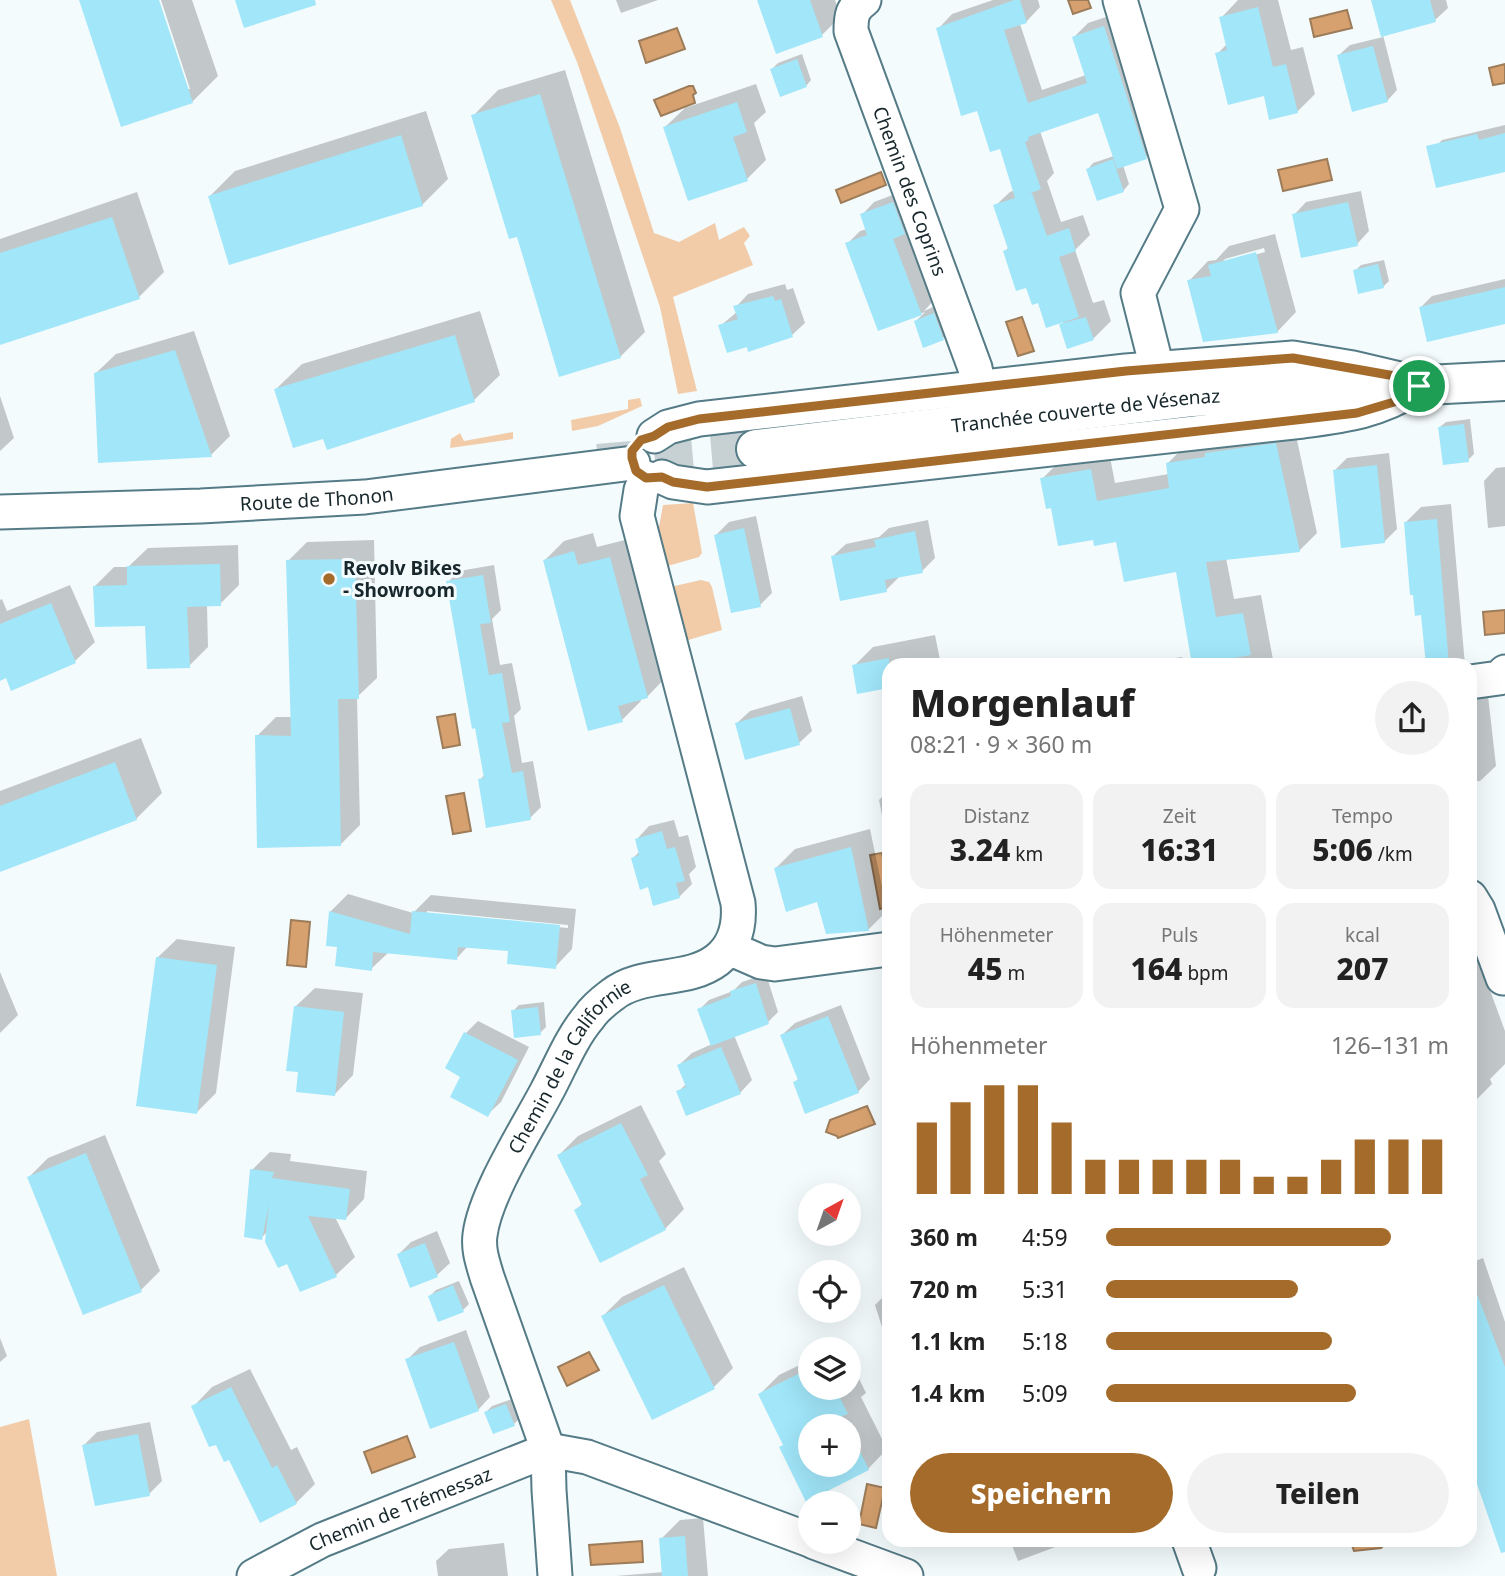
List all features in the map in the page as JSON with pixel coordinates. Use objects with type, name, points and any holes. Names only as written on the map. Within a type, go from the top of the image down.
[{"type":"main road","name":"Route de Thonon","points":[[1419,386],[1505,381]]},
{"type":"main road","name":"Tranchée couverte de Vésenaz","points":[[756,449],[1193,397],[1419,386]]},
{"type":"street","name":"Chemin des Coprins","points":[[864,0],[856,6],[851,16],[851,31],[975,369],[979,388]]},
{"type":"street","points":[[1119,0],[1182,209],[1138,293],[1157,368]]},
{"type":"street","name":"Route de Thonon","points":[[0,512],[201,506],[365,497],[488,483],[647,473],[672,467],[674,453],[667,442],[654,436],[668,427],[699,419],[1157,368],[1293,358],[1395,376],[1419,386]]},
{"type":"street","name":"Route de Thonon","points":[[647,473],[673,482],[707,487],[1303,421],[1357,413],[1394,402],[1419,386]]},
{"type":"street","points":[[647,473],[637,516],[738,903],[739,919],[729,948],[761,962],[775,964],[882,951]]},
{"type":"street","points":[[1477,681],[1499,678],[1505,671]]},
{"type":"street","points":[[1477,908],[1503,978]]},
{"type":"street","name":"Chemin de la Californie","points":[[555,1576],[548,1490],[548,1450],[480,1251],[480,1234],[489,1203],[578,1033],[598,1006],[614,992],[706,967],[729,948]]},
{"type":"street","points":[[548,1450],[587,1457],[798,1536]]},
{"type":"street","name":"Chemin de Trémessaz","points":[[254,1576],[323,1540],[548,1450]]},
{"type":"street","points":[[847,1554],[906,1576]]},
{"type":"shaded area","points":[[551,0],[570,0],[620,128],[654,233],[679,242],[715,223],[719,240],[744,227],[750,236],[744,243],[753,265],[673,297],[697,391],[678,394],[660,307],[577,62]]},
{"type":"shaded area","points":[[1068,0],[1088,0],[1091,8],[1073,14]]},
{"type":"shaded area","points":[[1347,10],[1352,28],[1314,37],[1310,19]]},
{"type":"shaded area","points":[[677,28],[685,49],[646,63],[639,41]]},
{"type":"shaded area","points":[[1505,64],[1505,83],[1493,85],[1489,68]]},
{"type":"shaded area","points":[[693,86],[696,93],[693,95],[695,103],[661,116],[654,100]]},
{"type":"shaded area","points":[[1327,159],[1332,180],[1283,191],[1278,170]]},
{"type":"shaded area","points":[[881,172],[886,185],[841,203],[836,190]]},
{"type":"shaded area","points":[[1022,317],[1034,351],[1018,356],[1006,322]]},
{"type":"shaded area","points":[[640,398],[642,406],[598,426],[572,431],[571,420],[628,409],[628,400]]},
{"type":"shaded area","points":[[513,432],[513,439],[450,448],[451,439],[460,433],[464,441]]},
{"type":"shaded area","points":[[693,503],[702,553],[699,557],[664,567],[657,538],[663,505]]},
{"type":"shaded area","points":[[701,580],[709,582],[712,587],[722,630],[685,641],[670,587]]},
{"type":"shaded area","points":[[1505,610],[1505,633],[1485,635],[1483,612]]},
{"type":"shaded area","points":[[455,714],[460,745],[443,748],[437,717]]},
{"type":"shaded area","points":[[464,793],[471,831],[453,834],[446,796]]},
{"type":"shaded area","points":[[882,853],[880,909],[870,855]]},
{"type":"shaded area","points":[[291,920],[310,922],[306,967],[287,965]]},
{"type":"shaded area","points":[[867,1106],[875,1124],[838,1138],[826,1132],[830,1120]]},
{"type":"shaded area","points":[[589,1352],[599,1370],[567,1386],[558,1367]]},
{"type":"shaded area","points":[[29,1419],[57,1576],[0,1576],[0,1427]]},
{"type":"shaded area","points":[[407,1436],[415,1457],[372,1473],[364,1452]]},
{"type":"shaded area","points":[[867,1484],[882,1487],[876,1528],[861,1524]]},
{"type":"shaded area","points":[[642,1541],[643,1562],[591,1565],[589,1545]]},
{"type":"shaded area","points":[[1353,1547],[1382,1547],[1381,1548],[1354,1551]]},
{"type":"building","points":[[79,0],[159,0],[193,103],[121,127]]},
{"type":"building","points":[[235,0],[315,0],[316,5],[244,28]]},
{"type":"building","points":[[757,0],[810,0],[823,37],[776,54]]},
{"type":"building","points":[[1020,0],[1027,23],[1004,30],[1028,103],[1087,83],[1072,37],[1104,26],[1147,159],[1117,169],[1098,113],[1028,137],[1029,140],[1025,142],[1041,189],[1026,195],[1032,193],[1047,236],[1069,228],[1076,251],[1059,257],[1079,317],[1046,328],[1038,303],[1032,305],[1026,288],[1016,291],[1003,251],[1008,249],[993,205],[1015,198],[1000,149],[990,152],[977,111],[961,116],[936,28]]},
{"type":"building","points":[[1371,0],[1430,0],[1436,22],[1381,37]]},
{"type":"building","points":[[1258,7],[1273,67],[1286,64],[1298,113],[1269,120],[1264,96],[1228,105],[1215,53],[1227,50],[1219,17]]},
{"type":"building","points":[[1373,46],[1388,102],[1352,112],[1337,55]]},
{"type":"building","points":[[797,59],[807,87],[780,97],[770,69]]},
{"type":"building","points":[[540,94],[621,358],[559,377],[517,237],[509,239],[471,115]]},
{"type":"building","points":[[737,102],[747,132],[733,137],[748,181],[688,201],[663,127]]},
{"type":"building","points":[[1505,133],[1505,172],[1436,188],[1426,146],[1477,134],[1479,140]]},
{"type":"building","points":[[401,135],[423,206],[229,265],[208,196]]},
{"type":"building","points":[[1113,159],[1124,192],[1097,201],[1086,169]]},
{"type":"building","points":[[893,202],[905,234],[893,239],[922,315],[878,331],[845,243],[867,235],[860,214]]},
{"type":"building","points":[[1348,202],[1358,246],[1301,258],[1292,214]]},
{"type":"building","points":[[112,217],[140,299],[0,345],[0,253]]},
{"type":"building","points":[[1256,252],[1278,333],[1203,342],[1187,280],[1211,276],[1208,265]]},
{"type":"building","points":[[1378,264],[1384,288],[1358,294],[1353,270]]},
{"type":"building","points":[[1505,287],[1505,324],[1427,342],[1419,307]]},
{"type":"building","points":[[773,296],[775,301],[781,299],[793,337],[748,352],[747,347],[727,353],[718,325],[738,319],[733,306]]},
{"type":"building","points":[[934,313],[944,340],[923,348],[914,321]]},
{"type":"building","points":[[1086,317],[1094,340],[1067,349],[1059,324]]},
{"type":"building","points":[[455,335],[475,402],[327,450],[323,439],[293,448],[274,389]]},
{"type":"building","points":[[175,350],[212,457],[98,463],[94,373]]},
{"type":"building","points":[[1464,424],[1469,462],[1443,465],[1438,427]]},
{"type":"building","points":[[1276,443],[1300,552],[1206,562],[1216,617],[1243,613],[1251,655],[1233,658],[1191,658],[1176,572],[1124,582],[1116,542],[1094,546],[1093,540],[1058,546],[1051,508],[1046,509],[1040,478],[1091,469],[1097,501],[1169,488],[1166,463],[1205,457],[1205,453]]},
{"type":"building","points":[[1377,465],[1385,543],[1341,548],[1333,470]]},
{"type":"building","points":[[1437,519],[1448,658],[1425,658],[1421,615],[1415,616],[1413,595],[1410,595],[1404,522]]},
{"type":"building","points":[[744,528],[761,607],[731,613],[714,535]]},
{"type":"building","points":[[915,531],[923,573],[885,580],[887,592],[840,601],[831,556],[876,547],[874,540]]},
{"type":"building","points":[[574,551],[578,565],[610,557],[648,698],[618,706],[623,722],[588,731],[543,560]]},
{"type":"building","points":[[355,559],[359,699],[338,699],[341,846],[257,848],[255,735],[291,736],[286,560]]},
{"type":"building","points":[[220,564],[221,606],[187,607],[190,668],[147,669],[145,626],[95,627],[93,586],[127,585],[127,566]]},
{"type":"building","points":[[483,575],[491,623],[480,624],[489,675],[502,673],[510,722],[502,723],[512,773],[523,771],[531,820],[486,828],[478,779],[484,778],[475,728],[472,729],[446,581]]},
{"type":"building","points":[[51,603],[76,663],[11,691],[6,678],[0,681],[0,624]]},
{"type":"building","points":[[882,659],[882,689],[857,694],[852,665]]},
{"type":"building","points":[[790,708],[800,745],[745,760],[735,723]]},
{"type":"building","points":[[115,762],[137,820],[0,872],[0,806]]},
{"type":"building","points":[[662,831],[667,849],[675,847],[685,881],[676,883],[680,898],[653,906],[648,887],[640,890],[631,858],[639,855],[635,839]]},
{"type":"building","points":[[851,847],[869,931],[826,934],[817,902],[786,912],[774,868]]},
{"type":"building","points":[[329,911],[410,934],[412,911],[560,925],[556,969],[507,964],[508,951],[458,947],[457,960],[373,952],[372,971],[335,966],[337,947],[326,946]]},
{"type":"building","points":[[156,957],[217,965],[197,1114],[136,1106]]},
{"type":"building","points":[[756,983],[769,1024],[711,1046],[697,1009],[731,996],[730,991]]},
{"type":"building","points":[[294,1006],[344,1012],[335,1096],[296,1092],[298,1072],[286,1071]]},
{"type":"building","points":[[538,1007],[541,1035],[514,1038],[511,1010]]},
{"type":"building","points":[[828,1016],[859,1093],[805,1114],[793,1082],[798,1080],[780,1035]]},
{"type":"building","points":[[464,1032],[518,1060],[488,1117],[450,1097],[460,1077],[445,1068]]},
{"type":"building","points":[[721,1047],[741,1094],[686,1116],[676,1091],[686,1087],[677,1065]]},
{"type":"building","points":[[621,1123],[648,1175],[640,1179],[666,1230],[600,1263],[574,1210],[582,1205],[557,1155]]},
{"type":"building","points":[[86,1153],[142,1292],[83,1315],[27,1177]]},
{"type":"building","points":[[250,1169],[274,1172],[272,1178],[350,1189],[346,1220],[308,1216],[337,1277],[300,1292],[287,1264],[278,1268],[265,1242],[269,1204],[262,1240],[244,1237]]},
{"type":"building","points":[[425,1243],[438,1277],[410,1288],[397,1254]]},
{"type":"building","points":[[453,1285],[464,1312],[438,1322],[428,1296]]},
{"type":"building","points":[[664,1285],[715,1389],[652,1420],[601,1316]]},
{"type":"building","points":[[1477,1294],[1505,1367],[1505,1552],[1501,1553],[1477,1484]]},
{"type":"building","points":[[454,1342],[479,1411],[430,1429],[405,1359]]},
{"type":"building","points":[[798,1374],[798,1400],[841,1400],[848,1414],[798,1414],[798,1477],[855,1477],[828,1491],[801,1491],[779,1447],[783,1445],[758,1394]]},
{"type":"building","points":[[231,1387],[272,1468],[277,1465],[297,1504],[260,1523],[229,1460],[224,1462],[216,1445],[209,1447],[191,1406]]},
{"type":"building","points":[[506,1404],[515,1426],[493,1434],[484,1412]]},
{"type":"building","points":[[138,1434],[150,1496],[95,1506],[82,1445]]},
{"type":"building","points":[[861,1454],[869,1470],[861,1474]]},
{"type":"building","points":[[685,1536],[688,1576],[662,1576],[659,1538]]},
{"type":"tunnel","points":[[598,463],[756,449]]},
{"type":"place","name":"Revolv Bikes - Showroom","points":[[329,579]]},
{"type":"route","points":[[1293,358],[1395,376],[1419,386],[1394,402],[1357,413],[1303,421],[707,487],[673,482],[662,477],[646,478],[636,471],[632,463],[632,451],[641,440],[668,427],[699,419],[1157,368],[1293,358]]}]
